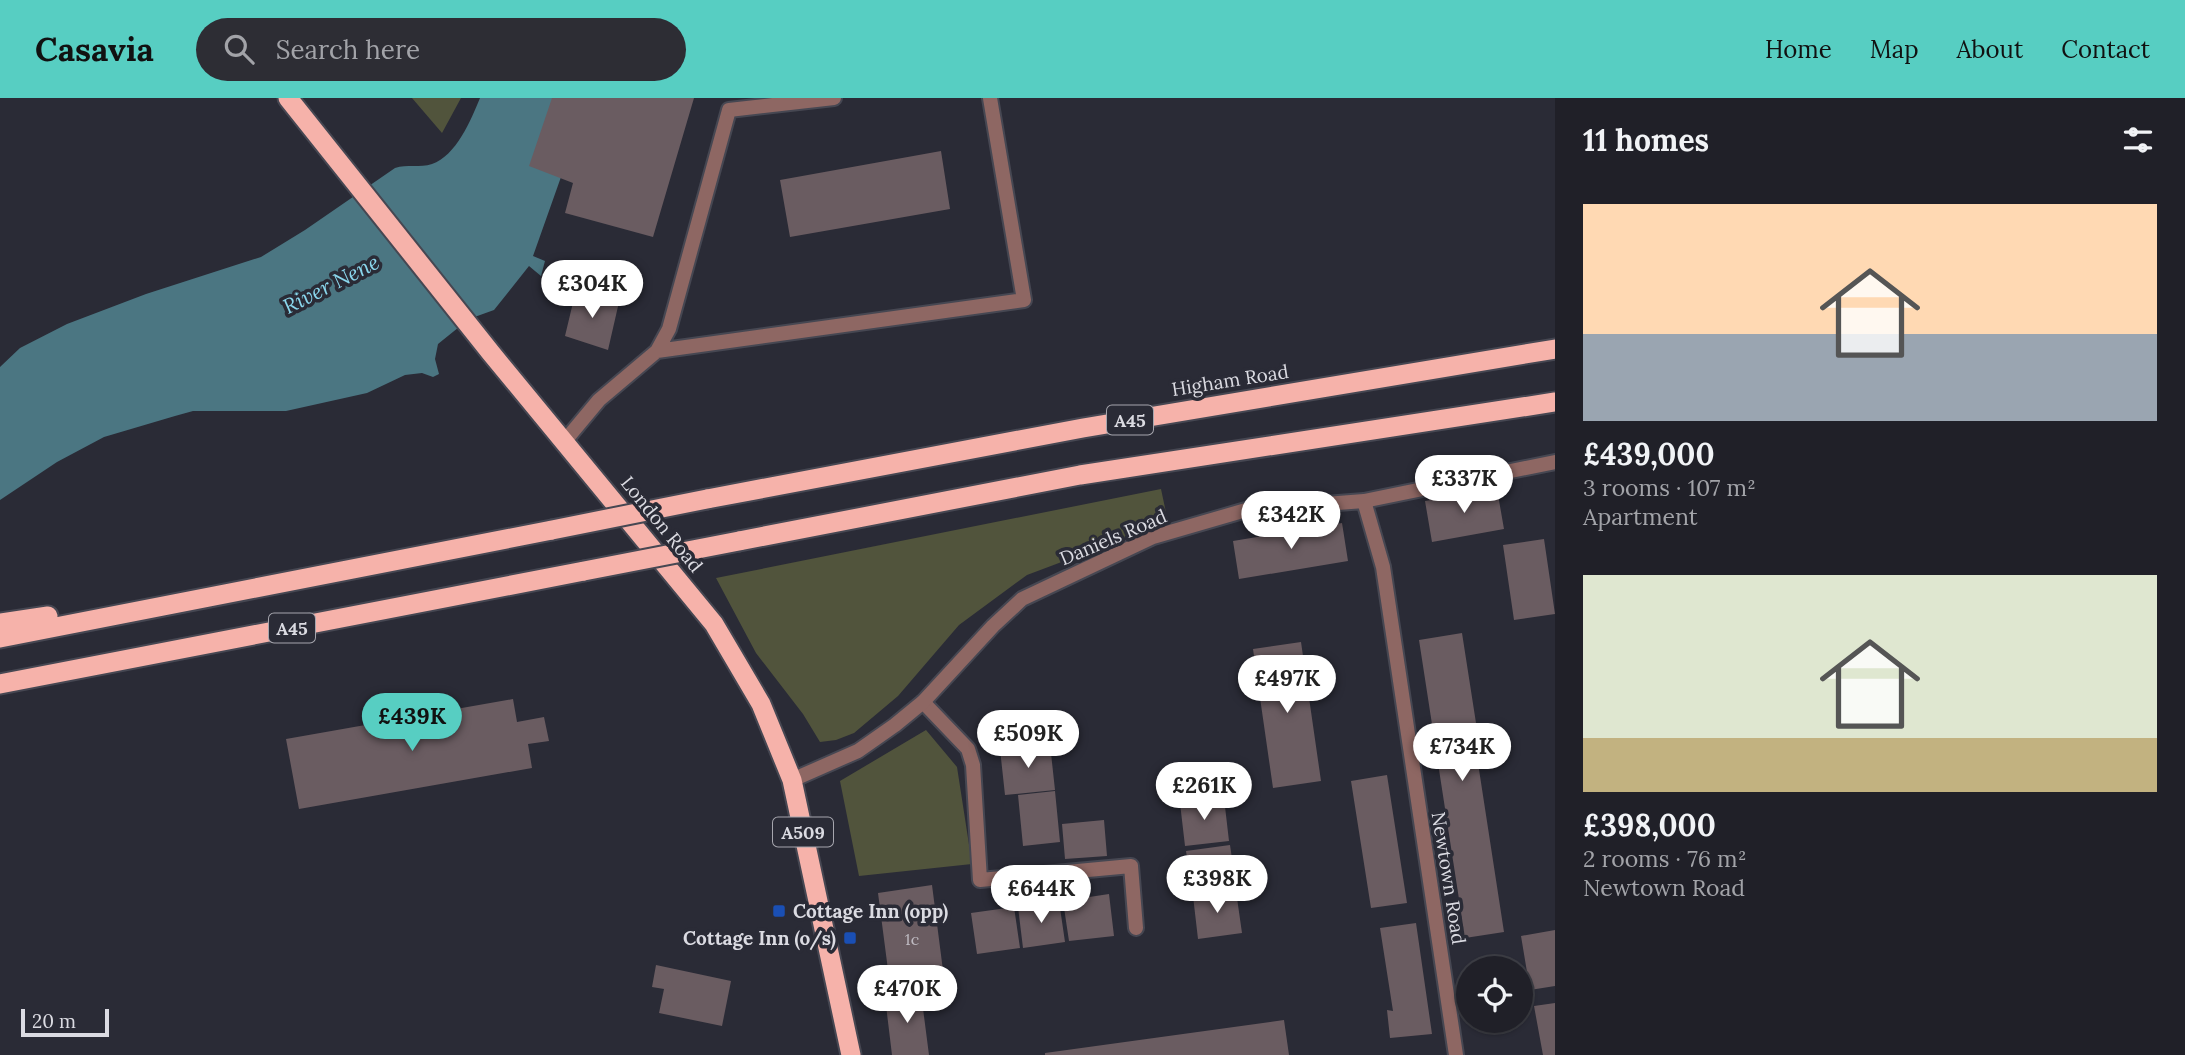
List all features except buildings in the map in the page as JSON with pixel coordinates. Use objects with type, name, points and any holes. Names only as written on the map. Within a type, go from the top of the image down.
[{"type":"highway","name":"London Road","points":[[288,98],[491,353],[714,624],[761,705],[792,780],[851,1055]]},
{"type":"highway","name":"Higham Road","points":[[247,589],[1083,428],[1555,349]]},
{"type":"highway","name":"A45","points":[[0,684],[1080,475],[1555,402]]},
{"type":"highway","name":"A45","points":[[0,638],[247,589]]},
{"type":"highway","points":[[0,622],[247,589]]},
{"type":"street","points":[[564,442],[599,400],[657,351],[669,329],[729,110],[834,98]]},
{"type":"street","points":[[657,351],[1024,300],[990,98]]},
{"type":"street","name":"Daniels Road","points":[[792,780],[858,751],[887,732],[923,702],[1022,599],[1153,537],[1246,510],[1364,501],[1555,462]]},
{"type":"street","name":"Newtown Road","points":[[1364,501],[1382,567],[1457,1055]]},
{"type":"street","points":[[923,702],[968,749],[973,765],[980,880],[1131,866],[1136,928]]},
{"type":"green space","points":[[412,98],[461,98],[442,133]]},
{"type":"green space","points":[[1161,489],[1168,522],[1027,575],[959,625],[898,696],[854,733],[836,740],[820,742],[803,714],[756,653],[716,578]]},
{"type":"green space","points":[[926,730],[957,767],[972,864],[859,876],[840,781]]},
{"type":"water","name":"River Nene","points":[[480,98],[589,98],[533,256],[545,261],[541,276],[529,266],[494,310],[469,319],[438,344],[435,359],[439,374],[433,377],[422,373],[405,375],[367,393],[286,411],[193,411],[175,416],[104,437],[57,462],[0,500],[0,367],[20,348],[67,324],[146,294],[261,257],[395,168],[427,165],[441,160],[462,136]]},
{"type":"place","name":"Cottage Inn (opp)","points":[[779,911]]},
{"type":"place","name":"Cottage Inn (o/s)","points":[[850,938]]}]
